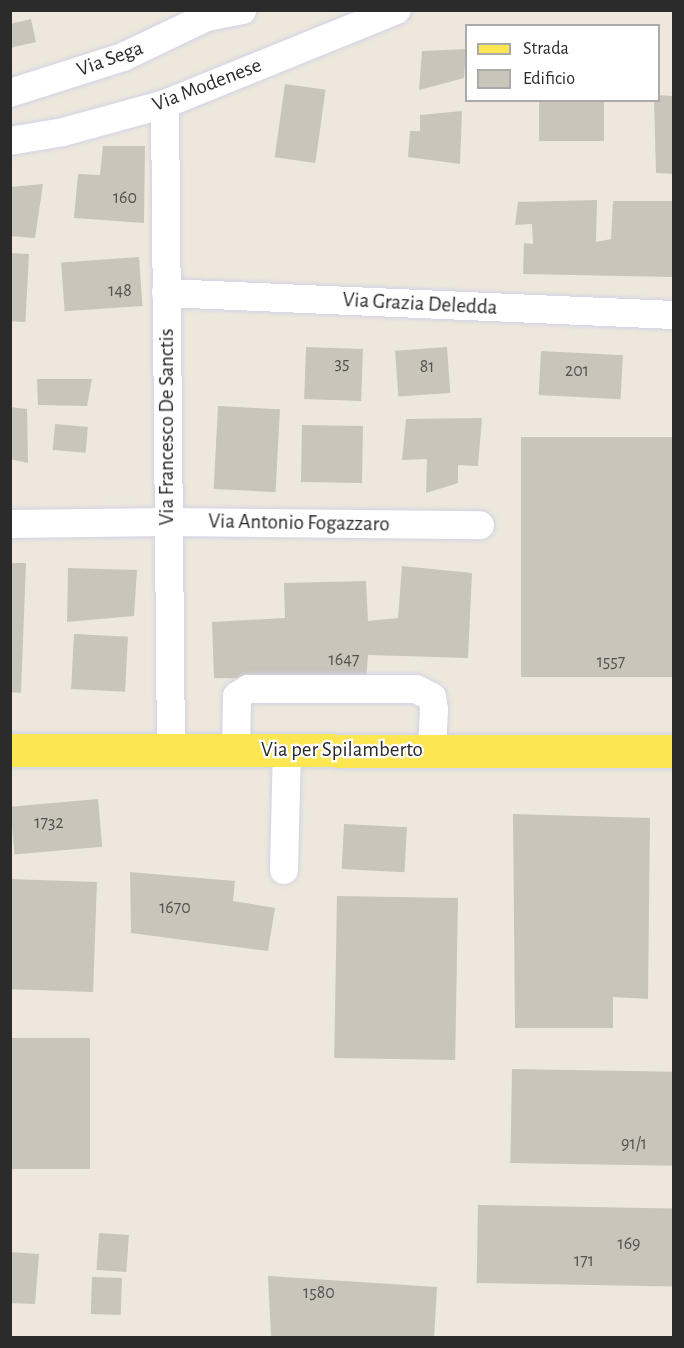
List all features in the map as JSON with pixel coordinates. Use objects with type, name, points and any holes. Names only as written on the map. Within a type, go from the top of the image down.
[{"type":"main road","name":"Via per Spilamberto","points":[[10,750],[674,751]]},
{"type":"street","name":"Via Sega","points":[[10,93],[123,57],[206,14],[242,10]]},
{"type":"street","name":"Via Modenese","points":[[10,141],[63,132],[165,104],[397,10]]},
{"type":"street","name":"Via Francesco De Sanctis","points":[[165,104],[171,750]]},
{"type":"street","name":"Via Grazia Deledda","points":[[166,293],[674,315]]},
{"type":"street","name":"Via Antonio Fogazzaro","points":[[10,524],[168,522],[480,525]]},
{"type":"street","points":[[236,750],[237,696],[249,689],[416,689],[432,697],[434,709],[432,750]]},
{"type":"street","points":[[284,870],[287,750]]},
{"type":"building","points":[[31,19],[36,42],[10,48],[10,24]]},
{"type":"building","points":[[465,49],[464,78],[419,90],[422,51]]},
{"type":"building","points":[[285,84],[326,90],[315,163],[275,157]]},
{"type":"building","points":[[660,95],[674,96],[674,174],[656,173],[654,102],[660,102]]},
{"type":"building","points":[[539,102],[604,102],[604,141],[539,141]]},
{"type":"building","points":[[462,111],[460,164],[408,157],[410,131],[420,131],[420,115]]},
{"type":"building","points":[[103,146],[145,146],[144,223],[74,218],[78,174],[100,175]]},
{"type":"building","points":[[43,184],[35,238],[10,236],[10,187]]},
{"type":"building","points":[[597,200],[596,242],[611,239],[613,201],[674,201],[673,277],[523,274],[524,243],[533,244],[532,224],[515,225],[518,202]]},
{"type":"building","points":[[10,253],[29,254],[25,322],[10,321]]},
{"type":"building","points":[[139,257],[142,306],[65,311],[61,262]]},
{"type":"building","points":[[306,347],[363,349],[361,401],[304,399]]},
{"type":"building","points":[[447,347],[450,393],[398,397],[395,351]]},
{"type":"building","points":[[541,351],[623,355],[621,399],[539,395]]},
{"type":"building","points":[[37,379],[92,379],[87,406],[38,405]]},
{"type":"building","points":[[218,406],[280,409],[276,492],[214,489]]},
{"type":"building","points":[[10,407],[27,409],[28,463],[10,459]]},
{"type":"building","points":[[482,418],[478,466],[458,465],[458,483],[426,493],[427,459],[402,460],[406,419]]},
{"type":"building","points":[[55,424],[88,427],[86,453],[53,450]]},
{"type":"building","points":[[302,425],[363,426],[362,483],[301,482]]},
{"type":"building","points":[[521,437],[674,437],[674,677],[521,677]]},
{"type":"building","points":[[10,563],[26,563],[21,693],[10,692]]},
{"type":"building","points":[[402,566],[472,573],[468,658],[368,655],[366,680],[214,678],[212,622],[285,618],[284,583],[366,581],[368,621],[398,618]]},
{"type":"building","points":[[68,568],[137,570],[134,616],[67,622]]},
{"type":"building","points":[[74,634],[128,637],[125,692],[71,689]]},
{"type":"building","points":[[98,799],[102,847],[15,854],[10,807]]},
{"type":"building","points":[[513,814],[650,818],[648,999],[613,997],[613,1028],[515,1028]]},
{"type":"building","points":[[344,824],[407,827],[405,872],[342,869]]},
{"type":"building","points":[[130,872],[235,881],[233,901],[275,908],[268,951],[131,933]]},
{"type":"building","points":[[10,879],[97,882],[93,992],[10,989]]},
{"type":"building","points":[[337,896],[458,898],[455,1060],[334,1058]]},
{"type":"building","points":[[10,1038],[90,1038],[90,1169],[10,1169]]},
{"type":"building","points":[[512,1069],[674,1072],[672,1166],[510,1163]]},
{"type":"building","points":[[478,1205],[674,1208],[673,1286],[477,1283]]},
{"type":"building","points":[[99,1233],[129,1235],[126,1272],[96,1270]]},
{"type":"building","points":[[10,1252],[39,1254],[35,1304],[10,1303]]},
{"type":"building","points":[[268,1276],[437,1287],[434,1338],[271,1336]]},
{"type":"building","points":[[92,1277],[122,1278],[121,1315],[91,1314]]}]
